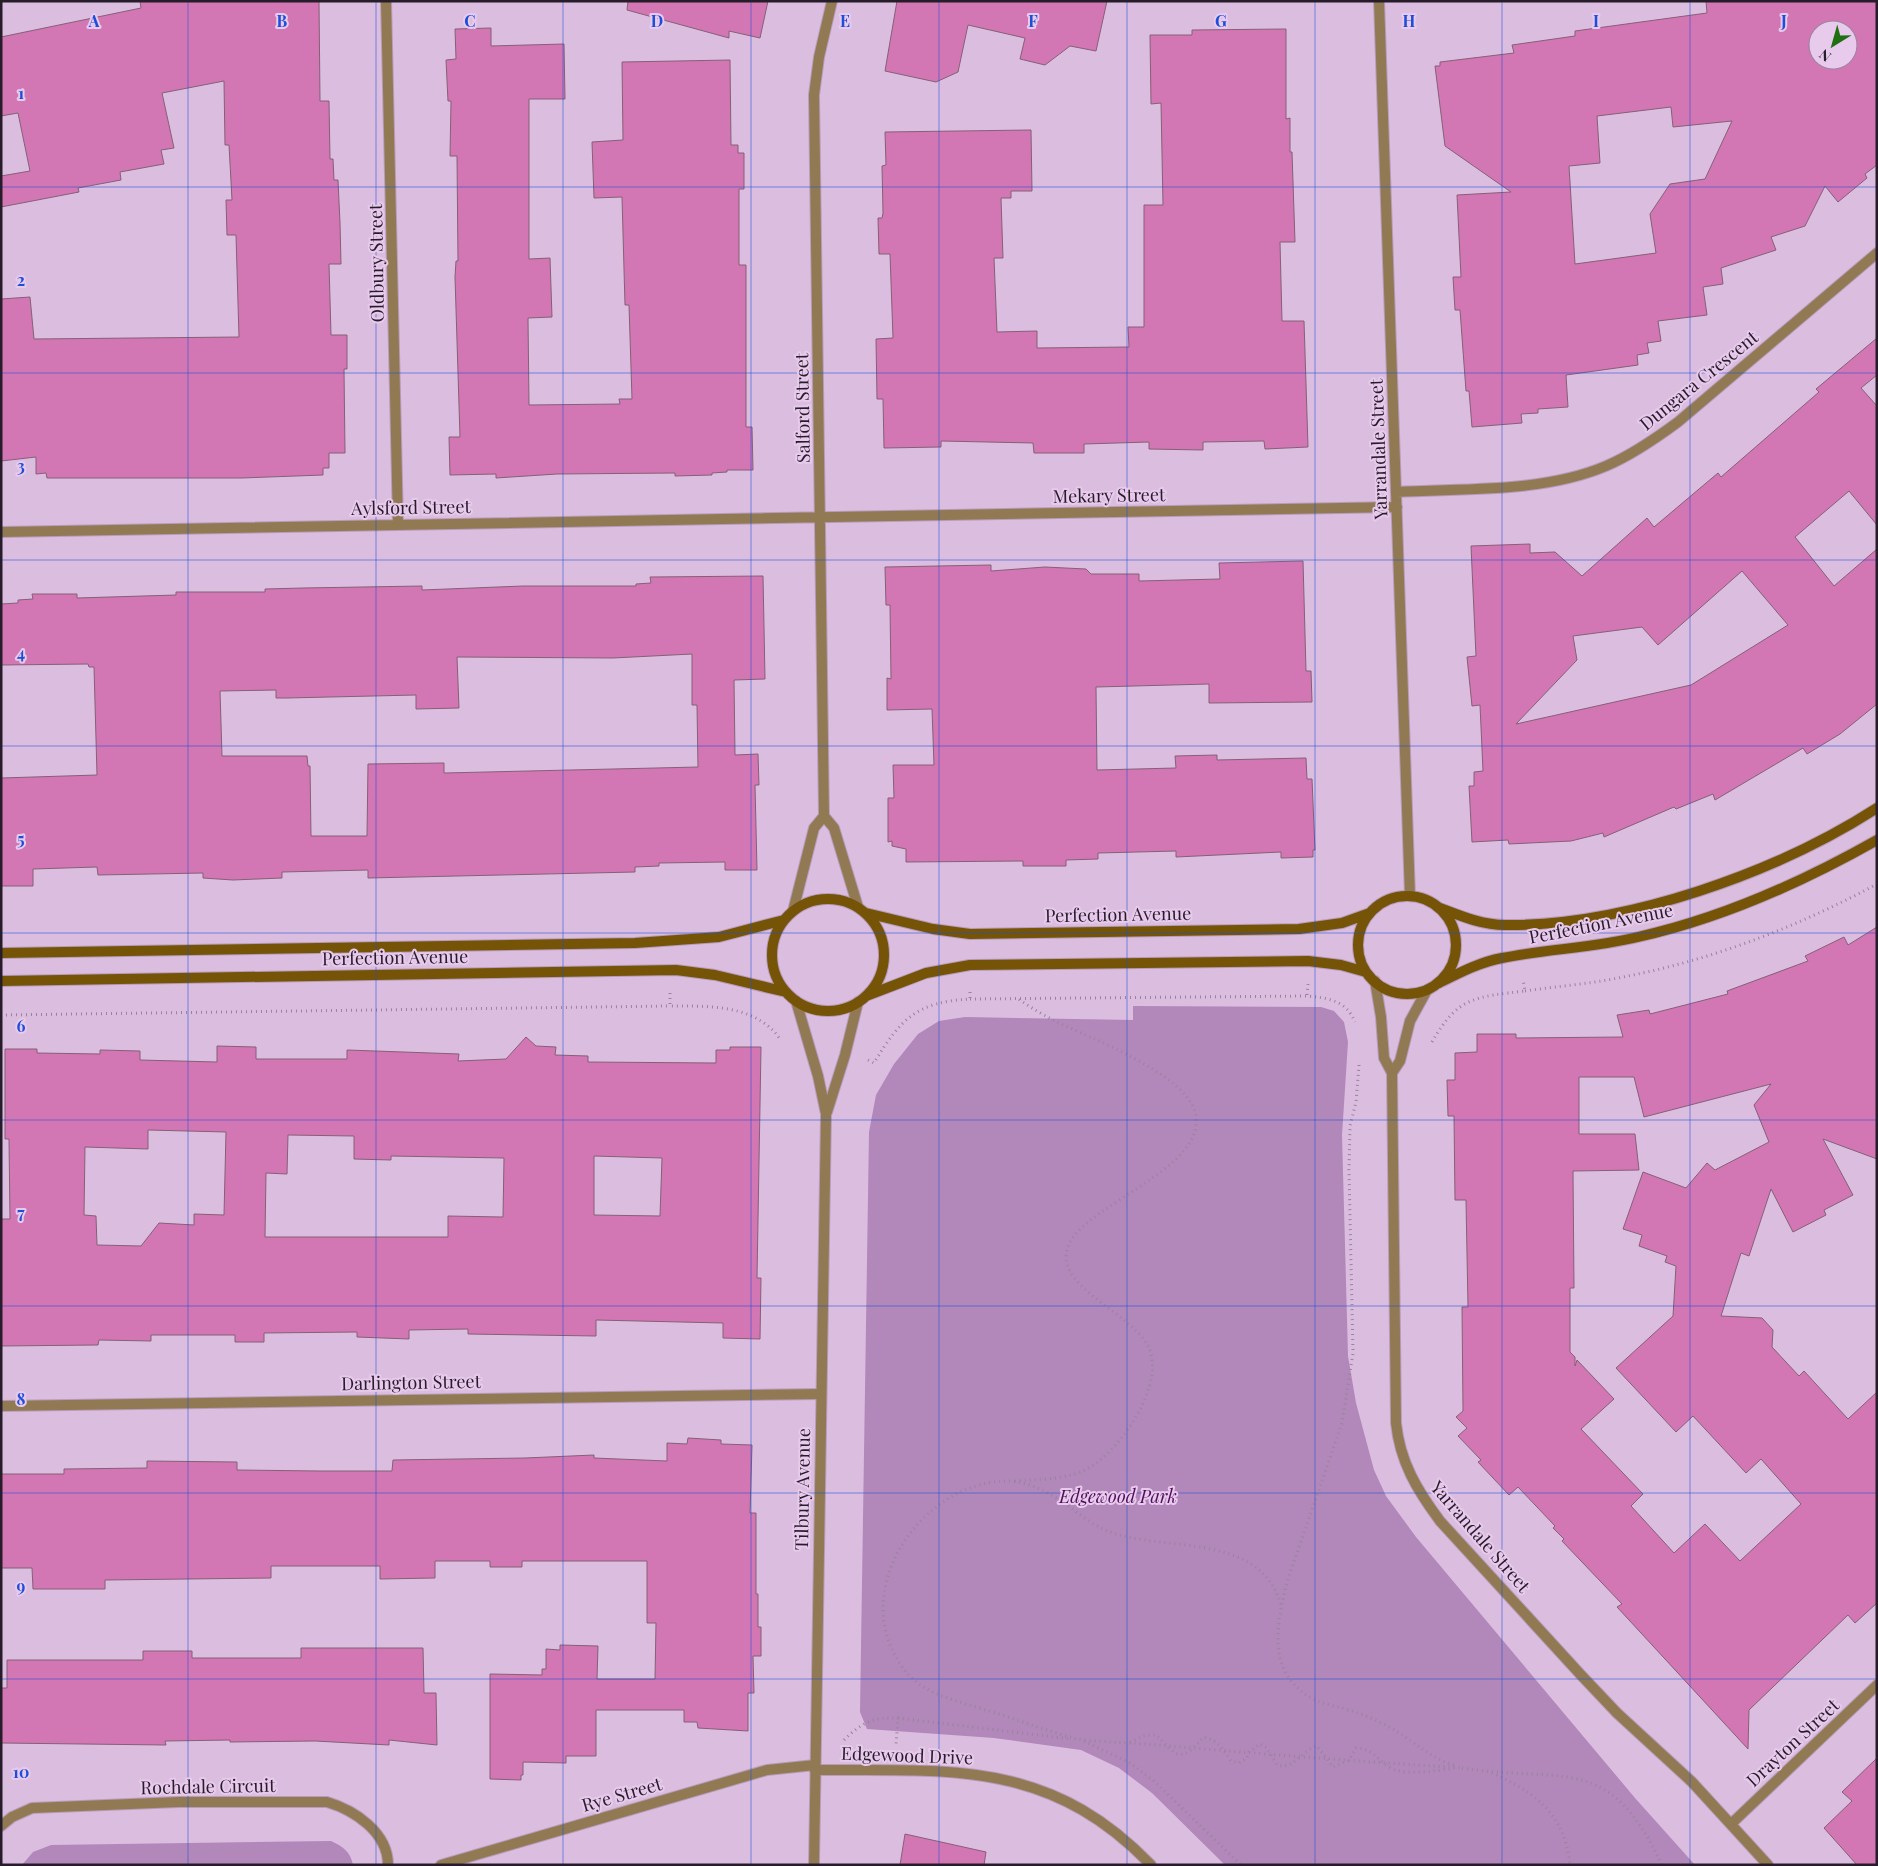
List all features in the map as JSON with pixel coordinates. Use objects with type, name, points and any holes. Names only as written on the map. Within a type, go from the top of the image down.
[{"type":"main road","name":"Perfection Avenue","points":[[1440,908],[1475,921],[1505,925],[1554,922],[1626,911],[1750,872],[1810,845],[1877,808]]},
{"type":"main road","name":"Perfection Avenue","points":[[1439,983],[1469,968],[1502,958],[1604,944],[1674,929],[1747,904],[1790,886],[1877,840]]},
{"type":"main road","points":[[1410,896],[1422,898],[1440,908],[1449,919],[1456,946],[1454,959],[1448,972],[1439,983],[1427,990],[1414,994],[1399,994],[1386,989],[1366,972],[1361,960],[1359,935],[1370,913],[1390,899],[1410,896]]},
{"type":"main road","points":[[862,999],[878,981],[883,964],[883,945],[877,928],[862,910],[842,900],[825,899],[808,902],[793,911],[784,920],[774,941],[772,964],[786,992],[796,1001],[811,1008],[826,1011],[843,1008],[926,973],[970,965],[1308,961],[1341,965],[1366,972]]},
{"type":"main road","name":"Perfection Avenue","points":[[862,910],[933,929],[970,934],[1299,929],[1342,924],[1370,913]]},
{"type":"main road","name":"Perfection Avenue","points":[[1,954],[635,943],[719,937],[784,920]]},
{"type":"main road","name":"Perfection Avenue","points":[[1,981],[676,970],[715,975],[786,992]]},
{"type":"street","name":"Oldbury Street","points":[[386,1],[398,524]]},
{"type":"street","name":"Salford Street","points":[[824,816],[814,95],[832,1]]},
{"type":"street","name":"Yarrandale Street","points":[[1379,1],[1410,896]]},
{"type":"street","name":"Dungara Crescent","points":[[1397,492],[1524,485],[1566,478],[1605,466],[1644,446],[1678,422],[1877,253]]},
{"type":"street","name":"Mekary Street","points":[[821,518],[1397,507]]},
{"type":"street","name":"Aylsford Street","points":[[1,532],[821,518]]},
{"type":"street","points":[[793,911],[814,828],[824,816],[834,828],[862,910]]},
{"type":"street","name":"Yarrandale Street","points":[[1375,981],[1381,1017],[1384,1058],[1392,1073],[1396,1422],[1399,1445],[1404,1462],[1421,1495],[1447,1528],[1587,1682],[1692,1782],[1768,1865]]},
{"type":"street","name":"Yarrandale Street","points":[[1392,1073],[1400,1061],[1410,1021],[1427,990]]},
{"type":"street","name":"Tilbury Avenue","points":[[826,1114],[862,999]]},
{"type":"street","name":"Tilbury Avenue","points":[[796,1001],[818,1076],[826,1114],[814,1865]]},
{"type":"street","name":"Darlington Street","points":[[1,1406],[821,1394]]},
{"type":"street","name":"Drayton Street","points":[[1731,1824],[1877,1685]]},
{"type":"street","name":"Rye Street","points":[[441,1865],[767,1770],[815,1767]]},
{"type":"street","name":"Edgewood Drive","points":[[815,1767],[950,1770],[988,1775],[1018,1783],[1051,1794],[1095,1816],[1123,1837],[1151,1865]]},
{"type":"street","name":"Rochdale Circuit","points":[[1,1826],[12,1816],[32,1808],[179,1802],[327,1802],[346,1808],[366,1821],[380,1839],[388,1859],[388,1865]]},
{"type":"path","points":[[1429,1047],[1443,1023],[1458,1007],[1480,996],[1623,978],[1695,960],[1778,932],[1835,907],[1877,884]]},
{"type":"path","points":[[1523,974],[1525,991]]},
{"type":"path","points":[[1307,996],[1308,981]]},
{"type":"path","points":[[970,984],[970,999]]},
{"type":"path","points":[[670,990],[670,1006]]},
{"type":"path","points":[[866,1059],[874,1062],[901,1026],[922,1008],[942,1001],[970,999],[1307,996],[1330,998],[1340,1002],[1348,1009],[1357,1027]]},
{"type":"path","points":[[1017,998],[1039,1013],[1107,1044],[1157,1072],[1182,1091],[1191,1101],[1196,1113],[1196,1125],[1191,1139],[1178,1157],[1159,1174],[1084,1226],[1070,1243],[1067,1252],[1067,1266],[1074,1279],[1084,1290],[1128,1322],[1148,1346],[1153,1359],[1153,1373],[1129,1428],[1116,1447],[1097,1463],[1083,1471],[1062,1477],[984,1484],[959,1494],[931,1512],[909,1535],[893,1562],[885,1584],[882,1605],[886,1634],[895,1655],[907,1673],[928,1689],[1105,1749],[1130,1763],[1155,1782],[1241,1865]]},
{"type":"path","points":[[1,1015],[670,1006],[720,1007],[759,1020],[772,1029],[782,1042]]},
{"type":"path","points":[[1359,1060],[1357,1094],[1350,1126],[1349,1170],[1353,1353],[1342,1423],[1281,1604],[1278,1657],[1282,1668],[1296,1686],[1315,1700],[1388,1726],[1443,1762],[1463,1768]]},
{"type":"path","points":[[1012,1481],[1050,1493],[1106,1531],[1134,1538],[1187,1544],[1250,1562],[1268,1577],[1276,1589],[1281,1604]]},
{"type":"path","points":[[844,1740],[866,1721],[879,1717],[1080,1740],[1570,1776],[1602,1788],[1615,1796],[1632,1813],[1662,1865]]},
{"type":"path","points":[[896,1754],[898,1718]]},
{"type":"path","points":[[1130,1743],[1146,1735],[1156,1735],[1172,1753],[1180,1755],[1193,1748],[1204,1737],[1214,1740],[1231,1761],[1239,1763],[1247,1758],[1249,1752],[1260,1744],[1267,1748],[1277,1765],[1284,1767],[1292,1765],[1309,1748],[1317,1746],[1333,1768],[1349,1760],[1356,1748],[1365,1748],[1393,1769],[1413,1772],[1463,1768]]},
{"type":"path","points":[[1484,1770],[1527,1791],[1545,1805],[1563,1834],[1570,1865]]},
{"type":"green space","name":"Edgewood Park","points":[[1133,1006],[1321,1007],[1334,1011],[1344,1022],[1348,1042],[1342,1135],[1348,1356],[1356,1403],[1374,1470],[1386,1496],[1416,1537],[1635,1798],[1695,1865],[1225,1865],[1152,1793],[1119,1768],[1081,1750],[994,1738],[867,1729],[860,1712],[869,1132],[876,1095],[894,1064],[918,1034],[939,1021],[965,1017],[1133,1020]]},
{"type":"green space","points":[[331,1841],[345,1850],[350,1856],[353,1865],[22,1865],[33,1852],[51,1845]]},
{"type":"building","points":[[140,1],[319,1],[320,101],[329,101],[330,159],[333,159],[334,180],[338,180],[340,223],[341,264],[329,264],[331,335],[347,335],[347,369],[344,369],[345,453],[329,453],[329,468],[323,468],[323,475],[242,478],[47,478],[46,473],[36,474],[36,457],[1,461],[1,299],[30,297],[34,339],[239,337],[236,235],[227,235],[226,200],[232,200],[229,145],[225,145],[224,81],[162,93],[174,148],[161,150],[164,164],[120,172],[121,180],[78,188],[79,192],[1,207],[1,176],[30,171],[18,113],[1,116],[1,37],[141,8]]},
{"type":"building","points":[[628,1],[768,1],[760,38],[729,31],[729,38],[627,10]]},
{"type":"building","points":[[897,1],[1107,1],[1096,51],[1070,46],[1045,65],[1020,59],[1025,38],[968,25],[958,72],[936,82],[885,71]]},
{"type":"building","points":[[1706,1],[1877,1],[1877,165],[1865,174],[1867,178],[1838,202],[1825,186],[1805,226],[1771,237],[1776,250],[1721,268],[1723,284],[1703,287],[1707,315],[1658,321],[1661,341],[1647,343],[1649,353],[1637,355],[1638,365],[1566,375],[1568,407],[1538,409],[1538,413],[1521,414],[1522,423],[1472,427],[1469,391],[1466,391],[1460,310],[1455,310],[1453,277],[1461,277],[1457,195],[1511,192],[1445,146],[1435,66],[1440,66],[1440,62],[1514,53],[1512,45],[1575,36],[1575,31],[1707,13]],"holes":[[[1671,107],[1673,127],[1732,121],[1705,179],[1670,184],[1650,214],[1656,253],[1575,264],[1569,166],[1600,163],[1597,116]]]},
{"type":"building","points":[[491,28],[491,46],[564,44],[565,99],[529,99],[529,259],[550,258],[552,317],[528,318],[529,405],[620,404],[619,399],[632,399],[629,305],[625,305],[622,197],[594,198],[592,142],[623,140],[622,62],[730,60],[731,145],[738,145],[738,153],[744,153],[744,189],[739,189],[739,265],[746,265],[746,427],[752,427],[753,470],[727,470],[727,472],[712,473],[712,475],[675,476],[675,473],[557,474],[496,478],[496,474],[450,475],[449,437],[460,437],[455,277],[456,261],[458,261],[457,156],[450,156],[451,101],[448,101],[446,60],[456,59],[455,29]]},
{"type":"building","points":[[1286,29],[1286,119],[1290,118],[1295,242],[1280,242],[1282,321],[1304,321],[1308,447],[1265,449],[1264,441],[1203,442],[1203,450],[1149,449],[1149,442],[1084,444],[1084,453],[1034,453],[1033,443],[941,441],[941,447],[884,448],[883,399],[877,399],[876,339],[893,338],[890,254],[879,254],[878,218],[882,218],[883,213],[882,166],[886,165],[885,132],[1031,130],[1032,191],[1011,191],[1011,198],[1001,198],[1003,258],[994,258],[997,332],[1037,331],[1037,348],[1129,347],[1128,327],[1144,327],[1144,205],[1163,205],[1161,103],[1151,104],[1150,35],[1192,35],[1192,30]]},
{"type":"building","points":[[1877,338],[1877,375],[1861,388],[1877,406],[1877,525],[1849,491],[1795,537],[1834,586],[1877,549],[1877,704],[1840,734],[1807,754],[1803,748],[1715,800],[1713,794],[1676,809],[1674,807],[1604,837],[1603,833],[1571,841],[1509,844],[1508,840],[1472,842],[1469,786],[1474,786],[1474,772],[1483,771],[1480,705],[1472,706],[1467,657],[1476,656],[1471,546],[1530,544],[1530,553],[1555,552],[1582,576],[1647,518],[1654,527],[1718,473],[1721,477],[1819,392],[1816,389]],"holes":[[[1742,571],[1788,625],[1691,685],[1516,724],[1577,660],[1573,636],[1642,627],[1658,645]]]},
{"type":"building","points":[[1303,561],[1306,671],[1311,671],[1312,702],[1209,703],[1209,684],[1096,687],[1097,770],[1176,768],[1175,756],[1217,755],[1217,760],[1306,758],[1307,779],[1312,779],[1315,850],[1313,850],[1313,857],[1281,858],[1281,852],[1176,857],[1176,851],[1098,853],[1098,859],[1066,860],[1066,866],[1023,866],[1023,861],[906,862],[906,849],[892,846],[892,841],[888,842],[888,798],[894,798],[893,765],[934,765],[932,709],[887,710],[887,678],[891,679],[890,605],[886,605],[885,567],[991,565],[991,571],[1045,567],[1086,569],[1091,574],[1139,574],[1139,581],[1220,579],[1219,563]]},
{"type":"building","points":[[763,576],[765,679],[734,680],[735,755],[758,754],[759,785],[755,785],[757,870],[725,870],[725,862],[659,863],[659,866],[635,867],[635,872],[368,878],[368,870],[282,872],[282,878],[233,880],[203,878],[203,873],[98,875],[97,867],[33,869],[33,886],[1,886],[1,778],[97,775],[94,667],[89,667],[88,664],[1,665],[1,604],[18,603],[18,600],[33,599],[32,594],[77,594],[77,598],[176,595],[176,592],[265,592],[265,589],[303,588],[422,586],[422,590],[523,586],[636,586],[636,584],[651,583],[650,577]],"holes":[[[692,654],[692,705],[697,705],[698,767],[444,773],[444,763],[368,764],[367,836],[311,836],[310,766],[308,766],[307,756],[222,756],[220,691],[276,690],[276,698],[416,695],[416,709],[459,708],[457,657],[613,658]]]},
{"type":"building","points":[[1877,927],[1877,1159],[1823,1139],[1853,1195],[1824,1210],[1826,1215],[1793,1232],[1771,1189],[1749,1256],[1741,1253],[1721,1316],[1762,1318],[1773,1330],[1772,1347],[1799,1376],[1804,1371],[1848,1419],[1877,1392],[1877,1603],[1855,1623],[1848,1615],[1749,1710],[1748,1749],[1617,1607],[1622,1604],[1562,1541],[1564,1539],[1553,1528],[1555,1526],[1518,1487],[1509,1495],[1478,1462],[1481,1460],[1458,1436],[1467,1428],[1456,1417],[1463,1411],[1462,1307],[1468,1307],[1466,1200],[1455,1200],[1454,1116],[1448,1116],[1447,1080],[1455,1080],[1455,1053],[1477,1052],[1477,1034],[1516,1034],[1516,1038],[1623,1037],[1617,1015],[1649,1010],[1650,1014],[1728,994],[1727,991],[1808,961],[1805,956],[1844,937],[1848,945]],"holes":[[[1579,1077],[1634,1077],[1644,1117],[1771,1084],[1754,1105],[1769,1142],[1715,1170],[1707,1163],[1686,1188],[1643,1172],[1623,1229],[1642,1235],[1639,1246],[1667,1256],[1665,1262],[1676,1266],[1673,1316],[1616,1368],[1676,1432],[1693,1416],[1746,1473],[1761,1459],[1801,1504],[1740,1561],[1705,1524],[1674,1553],[1631,1506],[1643,1494],[1581,1429],[1614,1399],[1577,1360],[1575,1366],[1575,1357],[1570,1352],[1570,1288],[1574,1288],[1573,1171],[1639,1170],[1635,1134],[1579,1134]]]},
{"type":"building","points":[[526,1037],[536,1046],[556,1047],[555,1055],[588,1056],[588,1062],[716,1063],[716,1050],[730,1050],[730,1047],[761,1047],[757,1278],[761,1278],[760,1339],[723,1338],[723,1323],[596,1320],[596,1336],[468,1334],[468,1329],[409,1330],[409,1339],[357,1337],[357,1332],[264,1333],[264,1342],[235,1342],[235,1335],[151,1335],[151,1341],[99,1340],[98,1345],[1,1346],[1,1219],[10,1219],[9,1139],[5,1139],[5,1049],[37,1049],[37,1053],[100,1054],[100,1050],[140,1051],[140,1060],[217,1062],[217,1046],[256,1047],[256,1059],[347,1059],[347,1050],[459,1054],[458,1061],[506,1059]],"holes":[[[148,1130],[226,1132],[224,1215],[194,1214],[194,1225],[159,1223],[141,1246],[97,1245],[96,1216],[84,1215],[85,1147],[148,1149]],[[288,1135],[354,1136],[354,1159],[391,1160],[391,1156],[504,1158],[503,1217],[448,1216],[448,1237],[265,1237],[266,1173],[287,1174]],[[594,1156],[662,1158],[660,1216],[594,1215]]]},
{"type":"building","points":[[688,1438],[721,1440],[721,1444],[752,1445],[750,1513],[756,1513],[756,1594],[758,1594],[758,1627],[761,1627],[761,1656],[753,1656],[754,1693],[748,1693],[748,1731],[698,1728],[697,1722],[684,1722],[684,1710],[596,1710],[596,1756],[566,1756],[566,1763],[523,1762],[521,1780],[490,1779],[490,1674],[542,1675],[542,1669],[546,1669],[546,1649],[560,1650],[560,1645],[598,1646],[597,1679],[655,1679],[656,1623],[647,1623],[647,1561],[522,1561],[522,1567],[490,1567],[490,1561],[435,1561],[435,1578],[380,1579],[380,1566],[271,1566],[271,1578],[105,1580],[105,1589],[33,1589],[32,1568],[1,1568],[1,1474],[64,1474],[64,1469],[147,1468],[147,1461],[237,1462],[237,1470],[392,1471],[393,1460],[594,1455],[594,1458],[667,1461],[667,1443],[687,1444]]},
{"type":"building","points":[[301,1648],[423,1648],[424,1693],[436,1693],[437,1745],[389,1740],[389,1745],[315,1741],[230,1742],[230,1740],[165,1741],[166,1745],[1,1743],[1,1688],[7,1688],[7,1660],[143,1660],[143,1651],[192,1651],[192,1658],[301,1658]]},
{"type":"building","points":[[1877,1758],[1877,1865],[1857,1865],[1824,1828],[1852,1801],[1842,1792]]},
{"type":"building","points":[[905,1834],[986,1852],[984,1865],[900,1865]]}]
